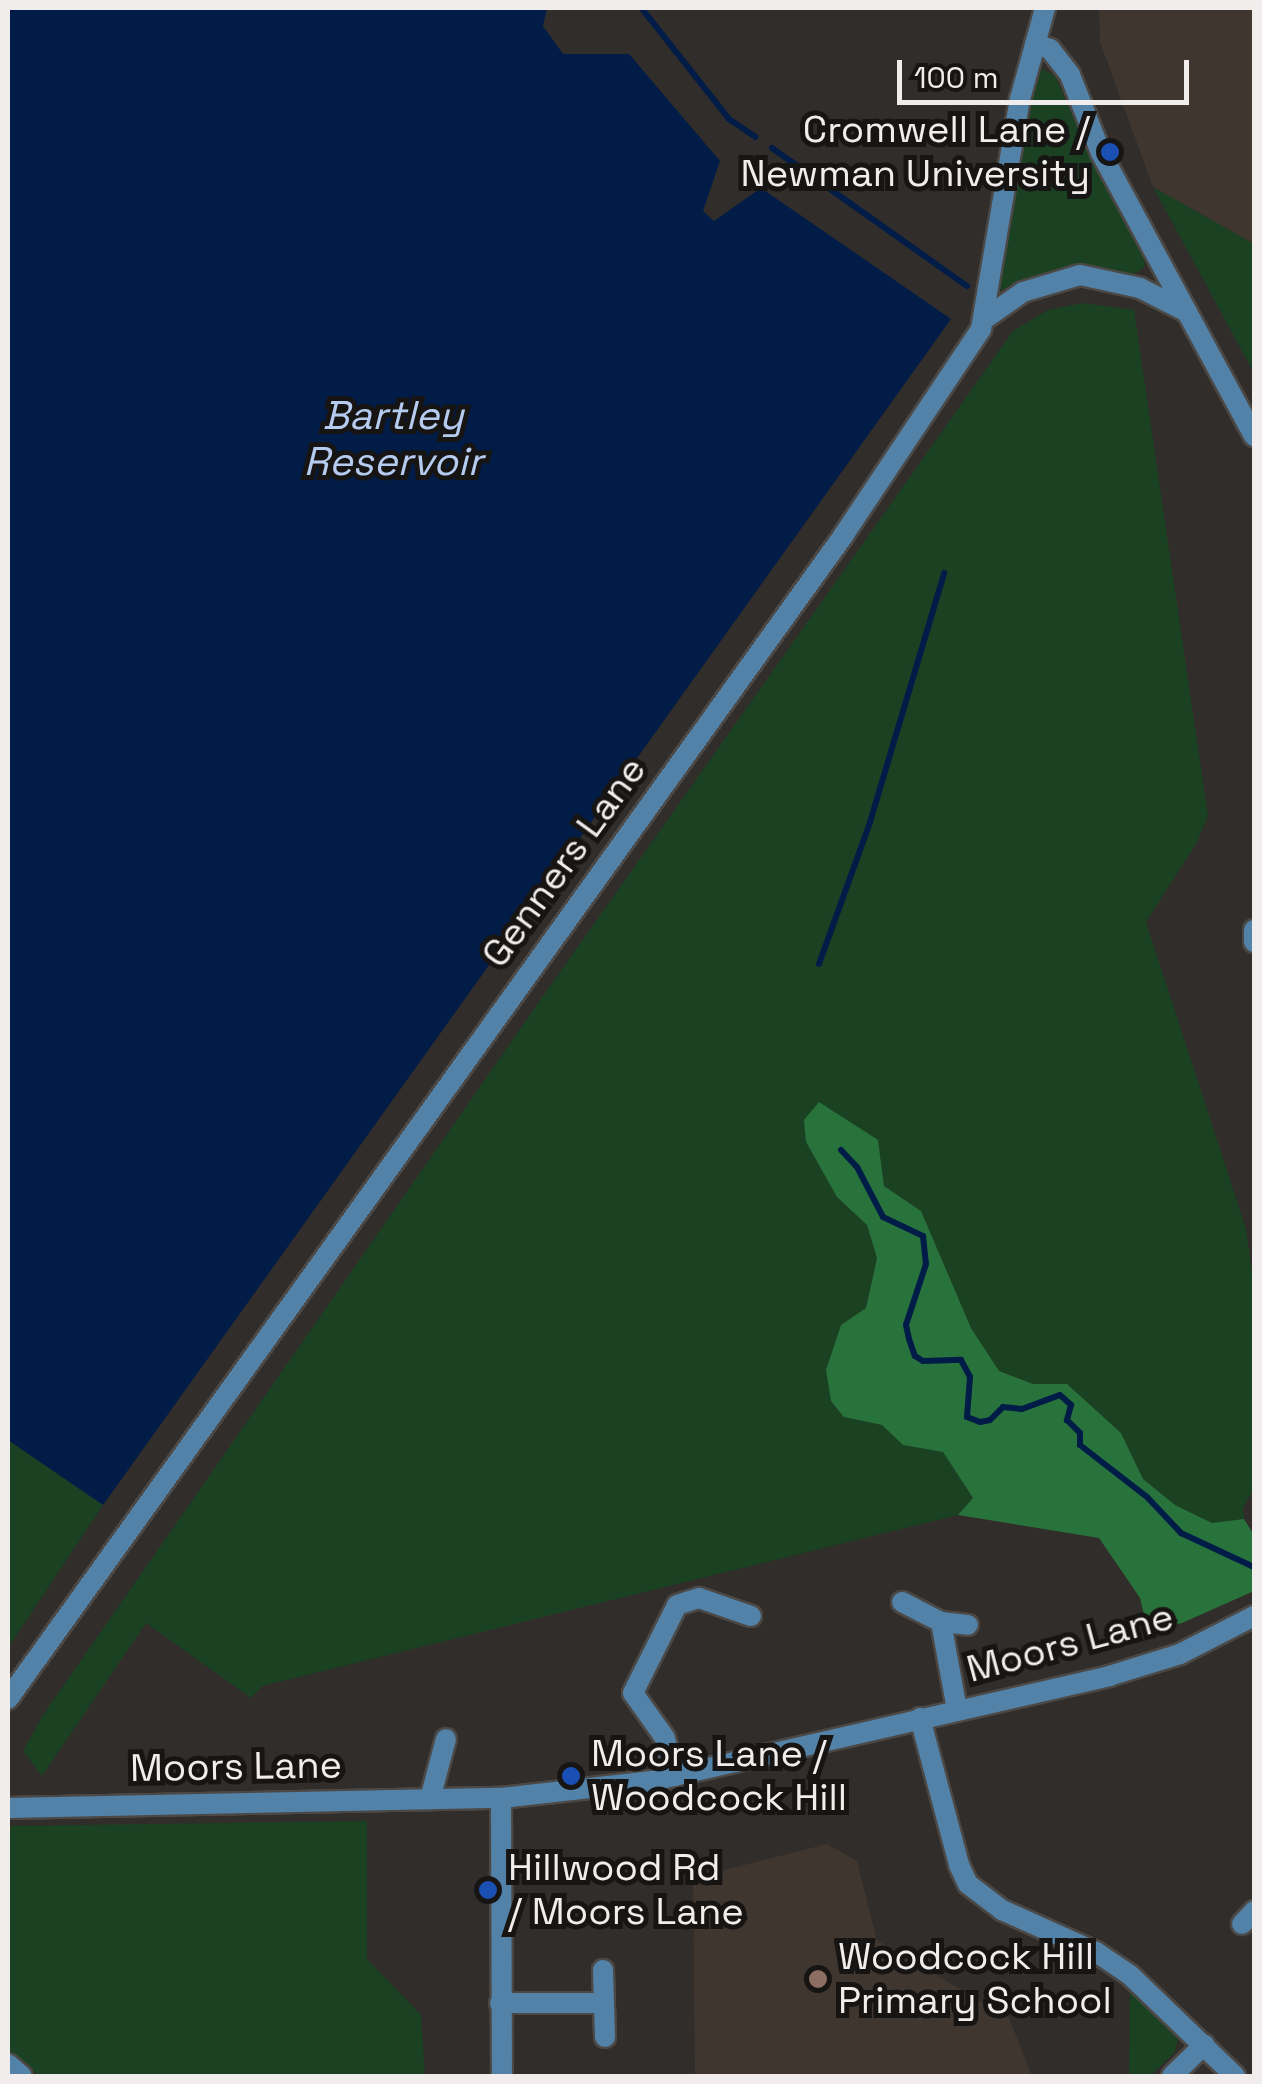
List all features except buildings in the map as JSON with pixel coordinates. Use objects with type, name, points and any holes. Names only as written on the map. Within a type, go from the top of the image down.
[{"type":"street","name":"Genners Lane","points":[[8,1699],[843,536],[986,318],[1020,99],[1044,8]]},
{"type":"street","points":[[1035,44],[1050,49],[1070,74],[1102,153],[1254,436]]},
{"type":"street","points":[[986,318],[1023,292],[1080,275],[1140,288],[1188,312]]},
{"type":"street","points":[[1254,930],[1254,942]]},
{"type":"street","points":[[675,1776],[665,1738],[632,1692],[677,1605],[699,1598],[751,1616]]},
{"type":"street","points":[[902,1602],[941,1622]]},
{"type":"street","name":"Moors Lane","points":[[8,1808],[501,1798],[675,1776],[1109,1676],[1180,1654],[1254,1616]]},
{"type":"street","name":"Moors Lane","points":[[957,1710],[941,1622],[968,1625]]},
{"type":"street","points":[[920,1718],[958,1865],[968,1884],[1002,1910],[1096,1952],[1130,1975],[1234,2076]]},
{"type":"street","points":[[430,1799],[446,1738]]},
{"type":"street","name":"Moors Lane","points":[[8,1796],[44,1808]]},
{"type":"street","points":[[501,1798],[502,2076]]},
{"type":"street","points":[[603,1970],[605,2037]]},
{"type":"street","points":[[500,2002],[603,2002]]},
{"type":"street","points":[[1172,2076],[1204,2045]]},
{"type":"street","points":[[8,2064],[22,2076]]},
{"type":"shaded area","points":[[1099,8],[1254,8],[1254,244],[1153,187],[1100,42]]},
{"type":"shaded area","name":"Woodcock Hill Primary School","points":[[827,1844],[857,1861],[877,1940],[1009,2018],[1032,2076],[695,2076],[693,1878]]},
{"type":"green space","points":[[1042,69],[1055,76],[1098,173],[1145,258],[1144,268],[1134,274],[1083,266],[997,291],[1030,96]]},
{"type":"green space","points":[[1153,187],[1254,244],[1254,373]]},
{"type":"green space","points":[[1083,303],[1134,310],[1208,816],[1196,844],[1146,922],[1246,1229],[1254,1286],[1254,1488],[1243,1508],[1244,1519],[1212,1523],[1175,1505],[1143,1479],[1121,1433],[1067,1384],[1033,1384],[999,1371],[971,1328],[921,1211],[884,1186],[878,1140],[806,1142],[837,1197],[867,1225],[877,1258],[866,1308],[841,1325],[844,1417],[882,1425],[903,1445],[943,1452],[973,1498],[958,1515],[262,1686],[251,1698],[146,1623],[42,1776],[23,1751],[43,1715],[536,1006],[1013,331],[1048,310]]},
{"type":"green space","points":[[819,1102],[878,1140],[884,1186],[921,1211],[971,1328],[999,1371],[1033,1384],[1067,1384],[1121,1433],[1143,1479],[1175,1505],[1212,1523],[1244,1519],[1254,1535],[1254,1591],[1182,1623],[1148,1631],[1140,1598],[1099,1538],[958,1515],[973,1498],[943,1452],[903,1445],[882,1425],[844,1417],[831,1401],[826,1370],[841,1325],[866,1308],[877,1258],[867,1225],[837,1197],[806,1142],[804,1120]]},
{"type":"green space","points":[[8,1440],[103,1505],[8,1648]]},
{"type":"green space","points":[[367,1821],[367,1959],[421,2015],[425,2076],[40,2076],[8,2049],[8,1826]]},
{"type":"green space","points":[[1130,1991],[1178,2039],[1175,2052],[1150,2076],[1129,2076]]},
{"type":"water","name":"Bartley Reservoir","points":[[8,8],[547,8],[543,26],[563,54],[629,54],[720,161],[703,211],[714,221],[761,188],[951,319],[103,1505],[8,1440]]},
{"type":"waterway","points":[[643,10],[729,119],[756,137]]},
{"type":"waterway","points":[[772,148],[967,286]]},
{"type":"waterway","points":[[819,964],[870,822],[944,573]]},
{"type":"waterway","points":[[841,1150],[857,1167],[883,1217],[923,1236],[926,1264],[906,1325],[909,1339],[915,1356],[923,1361],[961,1360],[970,1377],[967,1417],[980,1422],[990,1420],[1003,1407],[1022,1409],[1060,1395],[1071,1405],[1067,1420],[1080,1433],[1080,1445],[1147,1497],[1181,1533],[1254,1567]]},
{"type":"place","name":"Cromwell Lane / Newman University","points":[[1110,152]]},
{"type":"place","name":"Moors Lane / Woodcock Hill","points":[[571,1776]]},
{"type":"place","name":"Hillwood Rd / Moors Lane","points":[[488,1890]]},
{"type":"place","name":"Woodcock Hill Primary School","points":[[818,1979]]}]
